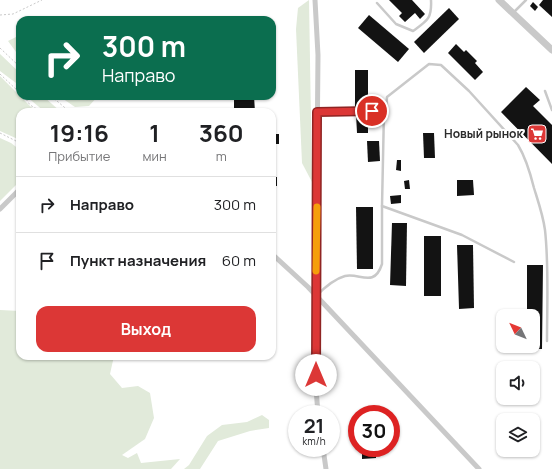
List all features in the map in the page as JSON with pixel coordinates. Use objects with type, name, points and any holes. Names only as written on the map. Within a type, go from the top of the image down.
[{"type":"street","points":[[315,0],[318,55],[316,296],[318,405]]},
{"type":"street","points":[[499,0],[552,50]]},
{"type":"street","points":[[0,209],[16,193]]},
{"type":"street","points":[[276,258],[316,296],[479,469]]},
{"type":"street","points":[[324,457],[326,469]]},
{"type":"lane","points":[[378,3],[396,24],[413,31],[427,20],[432,10],[431,0]]},
{"type":"lane","points":[[513,13],[526,0]]},
{"type":"lane","points":[[316,296],[343,277],[352,276],[368,278],[374,276],[378,272],[382,264],[384,111],[386,111],[387,97],[429,64],[440,65],[469,91],[518,145],[524,155],[545,229],[547,259],[547,341]]},
{"type":"lane","points":[[545,91],[552,110]]},
{"type":"lane","points":[[317,112],[384,111]]},
{"type":"lane","points":[[382,206],[462,235],[514,262]]},
{"type":"path","points":[[0,15],[13,14],[42,0]]},
{"type":"path","points":[[0,48],[16,63]]},
{"type":"path","points":[[0,74],[16,88]]},
{"type":"path","points":[[27,100],[30,105],[35,108]]},
{"type":"path","points":[[56,100],[65,108]]},
{"type":"path","points":[[0,133],[16,141]]},
{"type":"green space","points":[[309,0],[312,182],[302,163],[296,29],[298,8]]},
{"type":"green space","points":[[16,37],[16,52],[8,41]]},
{"type":"green space","points":[[0,54],[16,69],[16,83],[0,71]]},
{"type":"green space","points":[[0,76],[16,92],[16,100],[24,100],[33,108],[16,108],[16,138],[0,131]]},
{"type":"green space","points":[[31,100],[48,100],[56,108],[40,108]]},
{"type":"green space","points":[[65,100],[94,100],[89,106],[75,107]]},
{"type":"green space","points":[[0,138],[16,147],[16,185],[0,201]]},
{"type":"green space","points":[[0,310],[16,311],[16,360],[113,360],[110,374],[122,388],[138,386],[150,393],[154,418],[145,439],[122,455],[128,458],[137,453],[141,463],[180,459],[171,469],[0,469]]},
{"type":"green space","points":[[262,415],[269,420],[269,428],[250,431],[218,441],[200,469],[184,469],[189,465],[207,436],[222,425],[247,422]]},
{"type":"building","points":[[389,0],[412,0],[425,14],[420,19],[415,13],[405,22],[399,16],[402,13]]},
{"type":"building","points":[[543,0],[552,0],[552,17],[539,5]]},
{"type":"building","points":[[533,2],[538,7],[535,11],[530,6]]},
{"type":"building","points":[[449,8],[459,19],[424,53],[414,42]]},
{"type":"building","points":[[369,15],[409,49],[398,62],[358,28]]},
{"type":"building","points":[[456,44],[464,52],[466,50],[477,61],[475,63],[483,72],[475,80],[448,53]]},
{"type":"building","points":[[355,70],[368,70],[368,108],[355,108]]},
{"type":"building","points":[[526,87],[540,100],[533,106],[552,125],[552,164],[501,112]]},
{"type":"building","points":[[234,100],[254,100],[255,108],[234,108]]},
{"type":"building","points":[[356,114],[362,114],[362,118],[368,118],[368,133],[357,133]]},
{"type":"building","points":[[423,133],[434,133],[435,158],[424,158]]},
{"type":"building","points":[[276,134],[279,134],[279,144],[276,144]]},
{"type":"building","points":[[367,141],[379,141],[380,161],[368,162]]},
{"type":"building","points":[[397,160],[401,160],[401,171],[396,170]]},
{"type":"building","points":[[409,180],[410,189],[405,189],[404,181]]},
{"type":"building","points":[[457,180],[473,180],[474,195],[457,196]]},
{"type":"building","points":[[401,195],[401,203],[391,204],[390,196]]},
{"type":"building","points":[[356,207],[373,207],[373,269],[357,269]]},
{"type":"building","points":[[392,223],[407,223],[406,286],[390,285]]},
{"type":"building","points":[[424,236],[441,236],[441,296],[424,296]]},
{"type":"building","points":[[457,245],[473,245],[474,308],[459,309]]},
{"type":"building","points":[[527,265],[543,265],[542,349],[540,349],[540,309],[527,309]]},
{"type":"building","points":[[362,457],[376,457],[376,458],[362,459]]},
{"type":"slow traffic","points":[[316,271],[317,207]]},
{"type":"place","name":"Новый рынок","points":[[537,134]]},
{"type":"route","points":[[316,375],[317,112],[372,111]]}]
